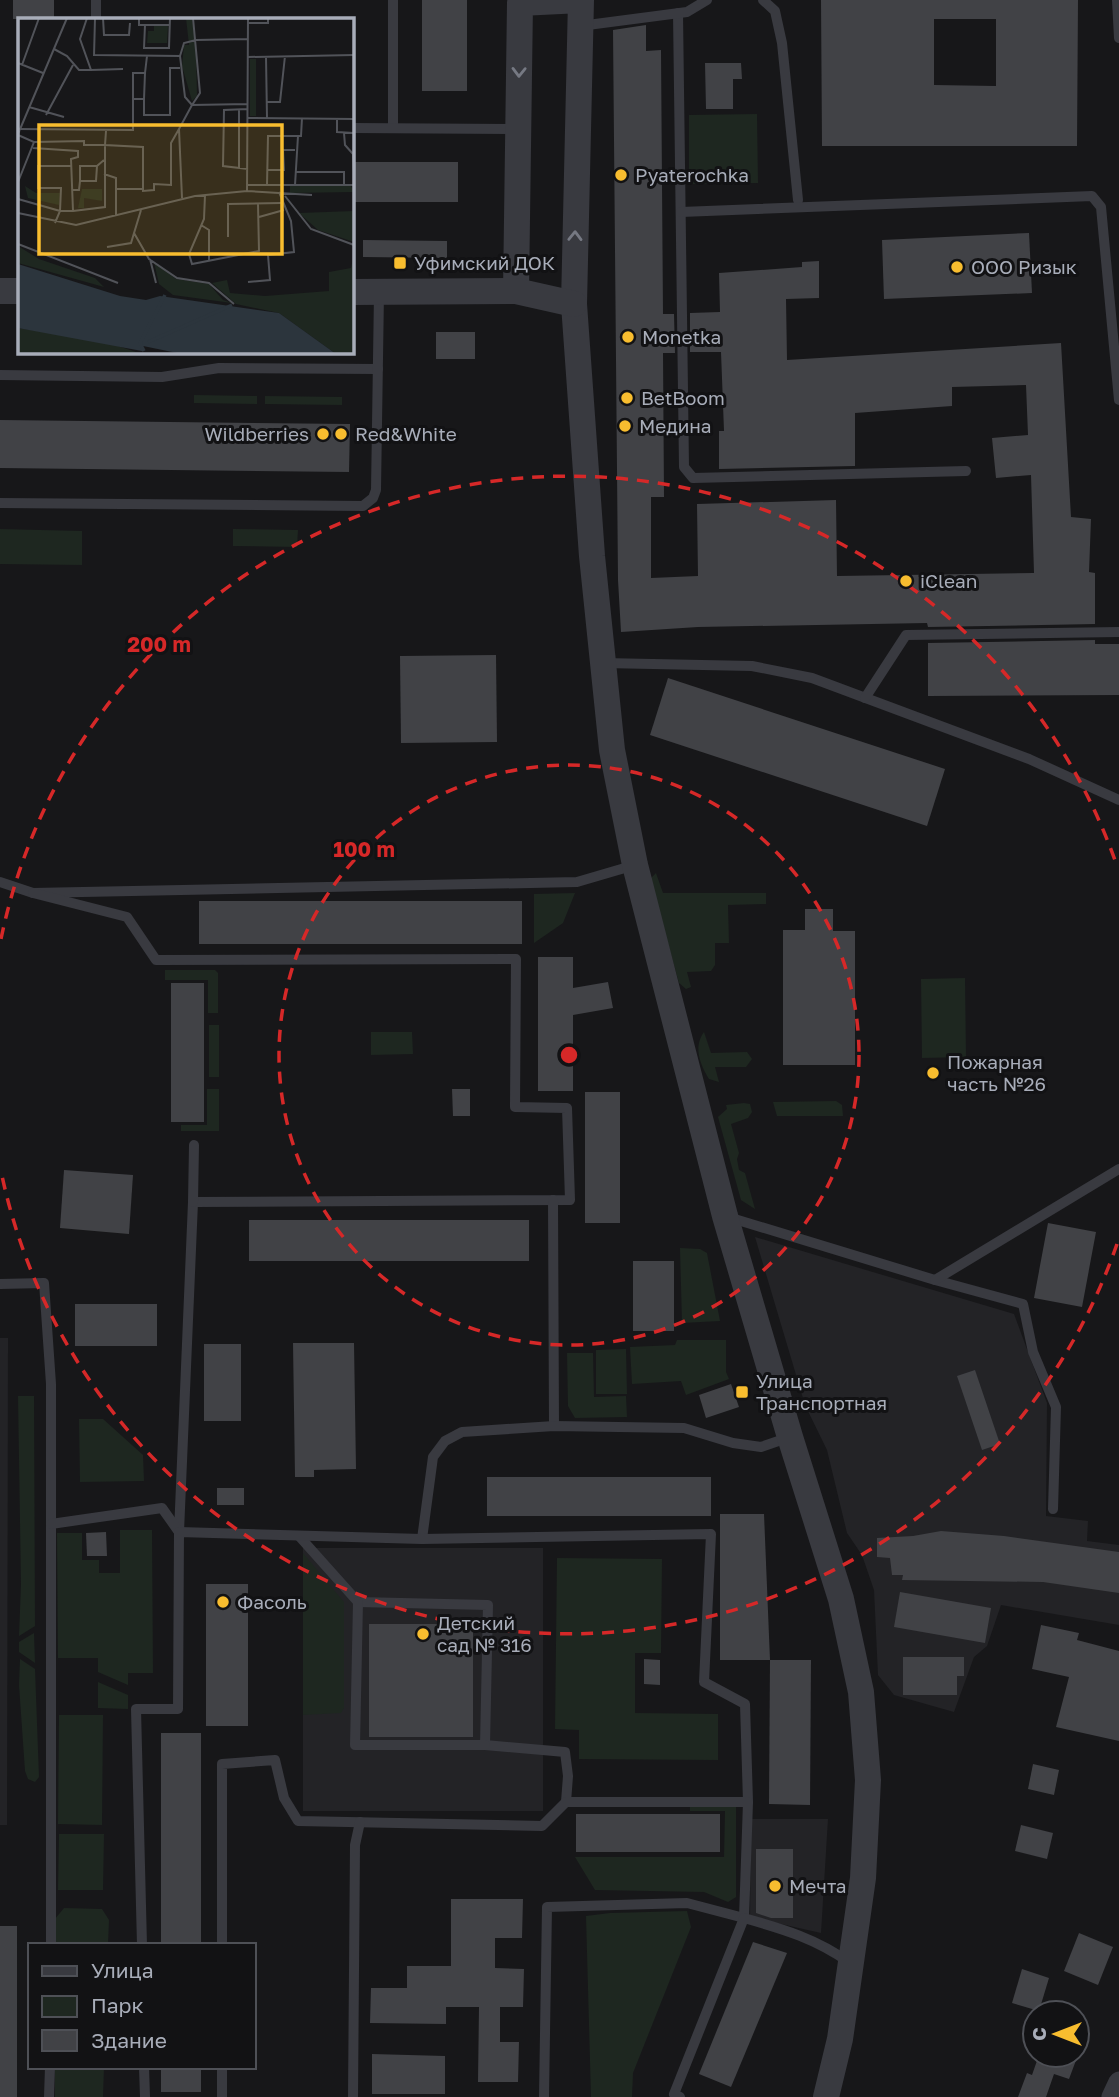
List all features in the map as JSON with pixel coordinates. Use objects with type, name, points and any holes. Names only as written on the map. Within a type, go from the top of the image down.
[{"type":"street","points":[[516,291],[520,2],[581,0],[573,304],[592,556],[612,750],[635,865],[725,1216],[841,1599],[861,1692],[868,1780],[863,1878],[840,2039],[826,2097]]},
{"type":"street","points":[[0,291],[18,291]]},
{"type":"street","points":[[354,292],[516,291],[573,304]]},
{"type":"street","points":[[1112,2097],[1119,2082]]},
{"type":"lane","points":[[96,0],[96,18]]},
{"type":"lane","points":[[393,0],[393,128]]},
{"type":"lane","points":[[580,26],[687,12],[707,0]]},
{"type":"lane","points":[[763,0],[775,11],[782,43],[798,200]]},
{"type":"lane","points":[[1117,0],[1119,38]]},
{"type":"lane","points":[[678,13],[684,467],[693,478],[966,471]]},
{"type":"lane","points":[[354,128],[518,129]]},
{"type":"lane","points":[[681,212],[1092,196],[1101,206],[1119,400]]},
{"type":"lane","points":[[0,503],[363,506],[373,498],[376,490],[379,292]]},
{"type":"lane","points":[[0,375],[162,377],[230,367],[378,369]]},
{"type":"lane","points":[[865,698],[906,635],[1119,632]]},
{"type":"lane","points":[[603,663],[752,666],[812,678],[1028,759],[1119,800]]},
{"type":"lane","points":[[33,893],[577,882],[635,865]]},
{"type":"lane","points":[[0,882],[127,917],[156,960],[516,959],[515,1107],[567,1108],[570,1200],[193,1202]]},
{"type":"lane","points":[[142,1943],[136,1709],[178,1709],[179,1532],[194,1145]]},
{"type":"lane","points":[[935,1280],[1119,1168]]},
{"type":"lane","points":[[553,1200],[554,1426]]},
{"type":"lane","points":[[725,1216],[1023,1304],[1033,1352],[1056,1407],[1053,1509]]},
{"type":"lane","points":[[0,1284],[44,1283],[51,1384],[51,1943]]},
{"type":"lane","points":[[422,1539],[433,1457],[445,1441],[461,1432],[554,1426],[684,1428],[733,1443],[761,1447],[790,1437]]},
{"type":"lane","points":[[51,1524],[162,1508],[179,1532]]},
{"type":"lane","points":[[179,1532],[422,1539],[711,1534],[704,1682],[745,1704],[748,1802],[744,1918],[674,2094],[680,2097]]},
{"type":"lane","points":[[222,1943],[222,1764],[275,1760],[284,1798],[298,1821],[542,1826],[566,1802],[568,1776],[565,1752],[485,1745],[355,1745],[358,1602],[299,1536]]},
{"type":"lane","points":[[358,1602],[488,1605],[485,1745]]},
{"type":"lane","points":[[566,1802],[748,1802]]},
{"type":"lane","points":[[352,2097],[355,1845],[360,1822]]},
{"type":"lane","points":[[544,2097],[547,1907],[687,1903],[785,1930],[828,1947],[852,1965]]},
{"type":"lane","points":[[49,2097],[50,2069]]},
{"type":"lane","points":[[144,2069],[145,2097]]},
{"type":"lane","points":[[222,2069],[222,2097]]},
{"type":"shaded area","points":[[755,1237],[1014,1314],[1047,1403],[1046,1516],[1088,1521],[1087,1541],[1119,1545],[1119,1625],[1001,1605],[987,1646],[974,1657],[954,1712],[894,1695],[878,1675],[874,1590],[862,1555],[847,1533],[827,1450],[805,1405]]},
{"type":"shaded area","points":[[0,1338],[8,1338],[7,1825],[0,1825]]},
{"type":"shaded area","name":"Детский сад № 316","points":[[303,1548],[543,1548],[543,1811],[303,1811]]},
{"type":"shaded area","points":[[751,1819],[828,1819],[821,1933],[750,1917]]},
{"type":"green space","points":[[757,114],[758,183],[689,184],[689,115]]},
{"type":"green space","points":[[194,395],[257,396],[257,404],[194,403]]},
{"type":"green space","points":[[265,396],[342,397],[342,405],[265,404]]},
{"type":"green space","points":[[0,529],[82,531],[82,565],[0,564]]},
{"type":"green space","points":[[233,529],[298,530],[297,547],[233,546]]},
{"type":"green space","points":[[656,873],[663,893],[766,893],[766,904],[728,905],[729,943],[715,943],[715,965],[711,971],[687,972],[691,987],[686,989],[679,983],[650,879]]},
{"type":"green space","points":[[575,893],[563,923],[534,943],[534,894]]},
{"type":"green space","points":[[165,970],[215,970],[218,973],[218,1013],[208,1013],[208,980],[165,980]]},
{"type":"green space","points":[[965,978],[966,1057],[922,1058],[921,979]]},
{"type":"green space","points":[[209,1025],[219,1025],[219,1077],[209,1077]]},
{"type":"green space","points":[[371,1032],[412,1032],[413,1054],[371,1055]]},
{"type":"green space","points":[[704,1032],[711,1053],[747,1052],[752,1059],[746,1067],[715,1067],[719,1082],[709,1079],[698,1050]]},
{"type":"green space","points":[[207,1089],[219,1089],[219,1131],[181,1131],[181,1125],[207,1125]]},
{"type":"green space","points":[[836,1101],[842,1105],[843,1116],[777,1116],[773,1102]]},
{"type":"green space","points":[[750,1104],[752,1112],[748,1118],[731,1124],[739,1153],[739,1170],[745,1173],[755,1209],[741,1200],[718,1117],[727,1109],[726,1105]]},
{"type":"green space","points":[[680,1248],[700,1249],[707,1253],[720,1321],[682,1323]]},
{"type":"green space","points":[[677,1340],[726,1340],[726,1372],[729,1379],[686,1395],[681,1381],[632,1384],[630,1347],[675,1345]]},
{"type":"green space","points":[[626,1349],[627,1394],[596,1394],[596,1350]]},
{"type":"green space","points":[[567,1353],[593,1353],[594,1397],[626,1396],[627,1417],[575,1418],[568,1406]]},
{"type":"green space","points":[[18,1396],[34,1396],[35,1626],[19,1636],[21,1584]]},
{"type":"green space","points":[[79,1419],[103,1419],[143,1455],[144,1481],[80,1482]]},
{"type":"green space","points":[[120,1530],[152,1530],[153,1673],[128,1673],[128,1685],[98,1672],[98,1658],[58,1658],[57,1533],[82,1533],[82,1560],[99,1560],[99,1573],[120,1573]]},
{"type":"green space","points":[[303,1553],[344,1602],[344,1708],[341,1713],[303,1715]]},
{"type":"green space","points":[[557,1558],[662,1559],[661,1653],[635,1653],[635,1713],[718,1714],[718,1760],[579,1759],[579,1730],[555,1729]]},
{"type":"green space","points":[[34,1633],[35,1663],[19,1652],[19,1642]]},
{"type":"green space","points":[[20,1659],[35,1669],[39,1777],[35,1782],[28,1779],[25,1771],[19,1685]]},
{"type":"green space","points":[[98,1682],[128,1695],[128,1709],[98,1708]]},
{"type":"green space","points":[[59,1715],[103,1715],[102,1825],[58,1824]]},
{"type":"green space","points":[[690,1806],[736,1806],[736,1897],[728,1902],[704,1892],[595,1890],[575,1857],[724,1857],[725,1811],[690,1811]]},
{"type":"green space","points":[[59,1834],[104,1834],[103,1890],[58,1890]]},
{"type":"green space","points":[[64,1908],[102,1909],[109,1920],[108,1943],[55,1943],[55,1919]]},
{"type":"green space","points":[[687,1911],[691,1927],[633,2073],[632,2097],[591,2097],[586,1916]]},
{"type":"green space","points":[[55,2069],[104,2069],[103,2097],[55,2097]]},
{"type":"building","points":[[13,0],[54,0],[54,18],[13,19]]},
{"type":"building","points":[[422,0],[467,0],[467,91],[422,91]]},
{"type":"building","points":[[821,0],[1078,0],[1077,146],[822,146]],"holes":[[[934,19],[996,19],[996,86],[934,85]]]},
{"type":"building","points":[[646,25],[646,51],[661,50],[663,314],[674,314],[675,353],[663,353],[664,497],[651,497],[651,578],[698,576],[697,504],[836,500],[837,576],[1034,573],[1031,475],[996,478],[992,438],[1028,435],[1026,385],[952,387],[952,406],[855,413],[855,466],[719,469],[719,431],[724,431],[721,352],[690,352],[690,313],[720,312],[719,273],[802,267],[802,262],[819,261],[819,298],[786,299],[787,360],[1061,343],[1071,517],[1091,519],[1089,572],[1095,573],[1095,624],[928,627],[927,623],[698,627],[621,632],[618,580],[613,30]]},
{"type":"building","points":[[705,63],[741,63],[742,79],[733,79],[733,109],[706,109]]},
{"type":"building","points":[[354,162],[458,162],[458,202],[354,202]]},
{"type":"building","name":"ООО Ризык","points":[[1029,233],[1032,293],[884,299],[882,240]]},
{"type":"building","points":[[363,240],[447,241],[447,258],[363,257]]},
{"type":"building","points":[[436,332],[475,332],[475,359],[436,359]]},
{"type":"building","points":[[0,420],[350,424],[349,472],[0,468]]},
{"type":"building","points":[[1095,640],[1095,644],[1119,644],[1119,695],[928,696],[928,643]]},
{"type":"building","points":[[496,655],[497,742],[401,743],[400,656]]},
{"type":"building","points":[[668,678],[945,769],[927,826],[650,735]]},
{"type":"building","points":[[199,901],[522,901],[522,944],[199,944]]},
{"type":"building","points":[[805,909],[833,909],[833,931],[855,931],[855,1065],[783,1065],[783,930],[805,930]]},
{"type":"building","points":[[538,957],[573,957],[573,988],[608,982],[613,1008],[573,1015],[573,1091],[538,1091]]},
{"type":"building","points":[[171,983],[204,983],[204,1122],[171,1122]]},
{"type":"building","points":[[452,1089],[470,1089],[470,1116],[453,1116]]},
{"type":"building","points":[[585,1092],[620,1092],[620,1223],[585,1223]]},
{"type":"building","points":[[64,1170],[133,1175],[129,1234],[60,1228]]},
{"type":"building","points":[[249,1220],[529,1220],[529,1261],[249,1261]]},
{"type":"building","points":[[1048,1223],[1096,1232],[1082,1307],[1034,1298]]},
{"type":"building","points":[[633,1261],[674,1261],[674,1331],[633,1331]]},
{"type":"building","points":[[75,1304],[157,1304],[157,1346],[75,1346]]},
{"type":"building","points":[[293,1343],[354,1343],[356,1469],[314,1470],[314,1477],[295,1477]]},
{"type":"building","points":[[204,1344],[241,1344],[241,1421],[204,1421]]},
{"type":"building","points":[[975,1370],[1000,1444],[982,1450],[957,1376]]},
{"type":"building","points":[[731,1384],[739,1407],[706,1418],[699,1395]]},
{"type":"building","points":[[487,1477],[711,1477],[711,1516],[487,1516]]},
{"type":"building","points":[[217,1488],[244,1488],[244,1505],[217,1505]]},
{"type":"building","points":[[720,1514],[764,1514],[770,1660],[720,1660]]},
{"type":"building","points":[[941,1531],[1004,1536],[1119,1552],[1119,1593],[1043,1582],[902,1580],[903,1575],[892,1575],[890,1558],[877,1557],[877,1538]]},
{"type":"building","points":[[106,1532],[107,1556],[87,1556],[86,1533]]},
{"type":"building","points":[[206,1584],[248,1584],[248,1726],[206,1726]]},
{"type":"building","points":[[900,1592],[991,1608],[985,1643],[894,1627]]},
{"type":"building","points":[[369,1624],[473,1624],[473,1737],[369,1737]]},
{"type":"building","points":[[1041,1625],[1079,1633],[1077,1640],[1119,1651],[1119,1741],[1056,1727],[1069,1677],[1032,1669]]},
{"type":"building","points":[[903,1657],[964,1657],[964,1676],[957,1676],[957,1695],[903,1695]]},
{"type":"building","points":[[644,1659],[660,1660],[660,1685],[644,1684]]},
{"type":"building","points":[[770,1660],[811,1660],[810,1805],[769,1804]]},
{"type":"building","points":[[161,1733],[201,1733],[201,1943],[161,1943]]},
{"type":"building","points":[[1033,1764],[1059,1770],[1054,1795],[1028,1789]]},
{"type":"building","points":[[576,1814],[720,1814],[720,1852],[576,1852]]},
{"type":"building","points":[[1021,1825],[1053,1833],[1047,1859],[1015,1851]]},
{"type":"building","points":[[756,1849],[793,1849],[793,1918],[771,1918],[756,1913]]},
{"type":"building","points":[[451,1899],[523,1899],[522,1938],[495,1938],[495,1968],[524,1969],[523,2007],[500,2007],[500,2042],[519,2042],[518,2082],[478,2082],[479,2007],[446,2007],[446,2024],[370,2023],[371,1988],[407,1988],[407,1966],[451,1966]]},
{"type":"building","points":[[0,1926],[17,1926],[17,2097],[0,2097]]},
{"type":"building","points":[[1079,1933],[1113,1947],[1098,1985],[1064,1971]]},
{"type":"building","points":[[753,1942],[787,1953],[731,2087],[699,2074]]},
{"type":"building","points":[[1022,1969],[1049,1978],[1043,1999],[1021,1999],[1021,2006],[1012,2003]]},
{"type":"building","points":[[372,2054],[445,2056],[445,2094],[372,2094]]},
{"type":"building","points":[[161,2069],[201,2069],[201,2092],[161,2092]]},
{"type":"building","points":[[1034,2069],[1073,2069],[1069,2079],[1054,2074],[1046,2097],[1018,2097],[1027,2073],[1032,2075]]},
{"type":"place","name":"Pyaterochka","points":[[621,175]]},
{"type":"place","name":"Уфимский ДОК","points":[[400,263]]},
{"type":"place","name":"ООО Ризык","points":[[957,267]]},
{"type":"place","name":"Monetka","points":[[628,337]]},
{"type":"place","name":"BetBoom","points":[[627,398]]},
{"type":"place","name":"Медина","points":[[625,426]]},
{"type":"place","name":"Wildberries","points":[[323,434]]},
{"type":"place","name":"Red&White","points":[[341,434]]},
{"type":"place","name":"iClean","points":[[906,581]]},
{"type":"place","name":"Пожарная часть №26","points":[[933,1073]]},
{"type":"place","name":"Улица Транспортная","points":[[742,1392]]},
{"type":"place","name":"Фасоль","points":[[223,1602]]},
{"type":"place","name":"Детский сад № 316","points":[[423,1634]]},
{"type":"place","name":"Мечта","points":[[775,1886]]}]
